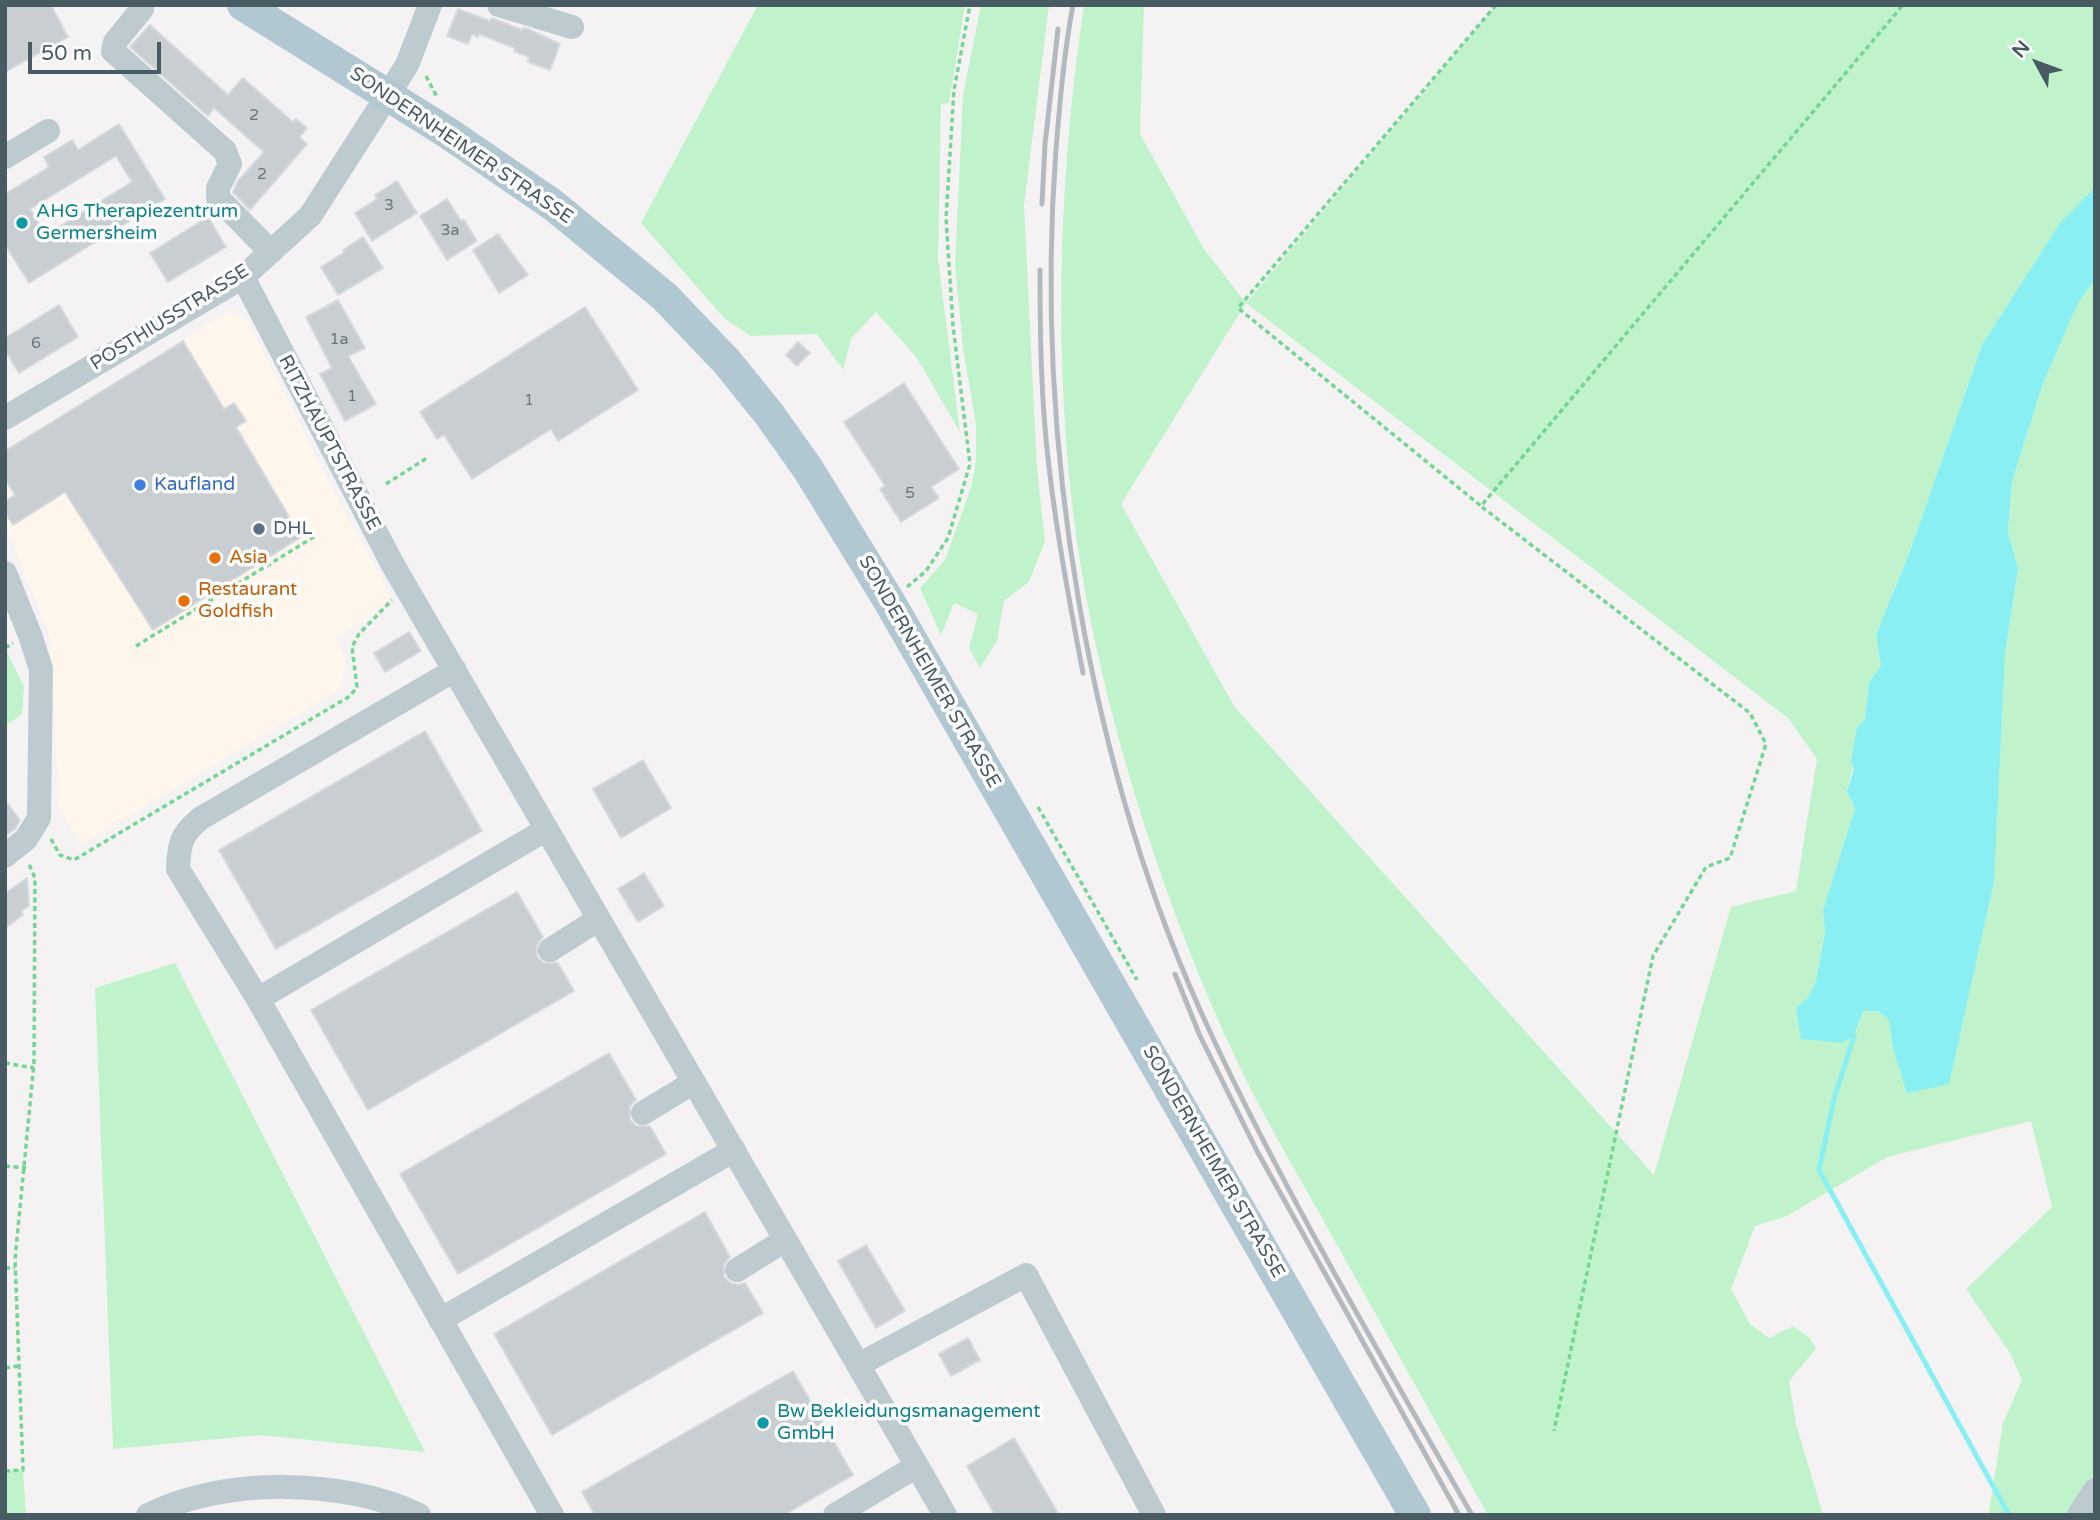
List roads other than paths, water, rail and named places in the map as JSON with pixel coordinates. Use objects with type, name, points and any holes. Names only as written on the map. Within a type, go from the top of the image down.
[{"type":"main road","name":"SONDERNHEIMER STRASSE","points":[[243,5],[388,95],[553,205],[638,274],[689,321],[769,414],[808,469],[889,601],[1415,1515]]},
{"type":"street","name":"POSTHIUSSTRASSE","points":[[5,418],[243,277],[310,216],[407,65],[430,5]]},
{"type":"street","points":[[499,5],[572,27]]},
{"type":"street","points":[[142,9],[115,42],[113,51],[225,151],[230,164],[218,188],[218,198],[271,251]]},
{"type":"street","points":[[5,157],[48,131]]},
{"type":"street","name":"RITZHAUPTSTRASSE","points":[[243,277],[418,609],[945,1515]]},
{"type":"street","points":[[5,573],[41,669],[39,818],[26,839],[11,851]]},
{"type":"street","points":[[455,670],[201,818],[187,829],[179,848],[178,869],[258,999],[552,1515]]},
{"type":"street","points":[[258,999],[547,829]]},
{"type":"street","points":[[550,950],[600,919]]},
{"type":"street","points":[[643,1113],[694,1082]]},
{"type":"street","points":[[440,1320],[734,1150]]},
{"type":"street","points":[[737,1270],[785,1240]]},
{"type":"street","points":[[858,1365],[1026,1275],[1154,1515]]},
{"type":"street","points":[[835,1515],[917,1466]]},
{"type":"street","points":[[148,1515],[162,1508],[215,1494],[255,1488],[294,1487],[348,1492],[381,1500],[419,1515]]},
{"type":"street","points":[[2078,1515],[2095,1490]]},
{"type":"water","points":[[2095,187],[2095,279],[2078,303],[2043,383],[2012,482],[2008,532],[2018,569],[2005,653],[1994,881],[1949,1084],[1907,1093],[1893,1049],[1889,1020],[1878,1011],[1863,1011],[1854,1036],[1842,1043],[1801,1039],[1796,1008],[1808,998],[1816,981],[1825,932],[1823,910],[1855,808],[1847,791],[1854,769],[1851,761],[1857,728],[1865,719],[1869,682],[1881,666],[1876,635],[1910,551],[1982,345],[2060,223]]},
{"type":"waterway","points":[[1854,1036],[1834,1099],[1819,1170],[2009,1515]]},
{"type":"railway","points":[[1073,5],[1056,149],[1051,260],[1054,373],[1063,487],[1079,601],[1102,714],[1131,825],[1168,932],[1211,1034],[1241,1096],[1370,1337],[1472,1515]]},
{"type":"railway","points":[[1042,204],[1045,144],[1058,29]]},
{"type":"railway","points":[[1040,270],[1046,443],[1060,545],[1083,673]]},
{"type":"railway","points":[[1175,974],[1200,1036],[1257,1151],[1459,1515]]},
{"type":"place","name":"AHG Therapiezentrum Germersheim","points":[[22,223]]},
{"type":"place","name":"Kaufland","points":[[140,485]]},
{"type":"place","name":"DHL","points":[[259,529]]},
{"type":"place","name":"Asia","points":[[215,558]]},
{"type":"place","name":"Restaurant Goldfish","points":[[184,601]]},
{"type":"place","name":"Bw Bekleidungsmanagement GmbH","points":[[763,1423]]}]
